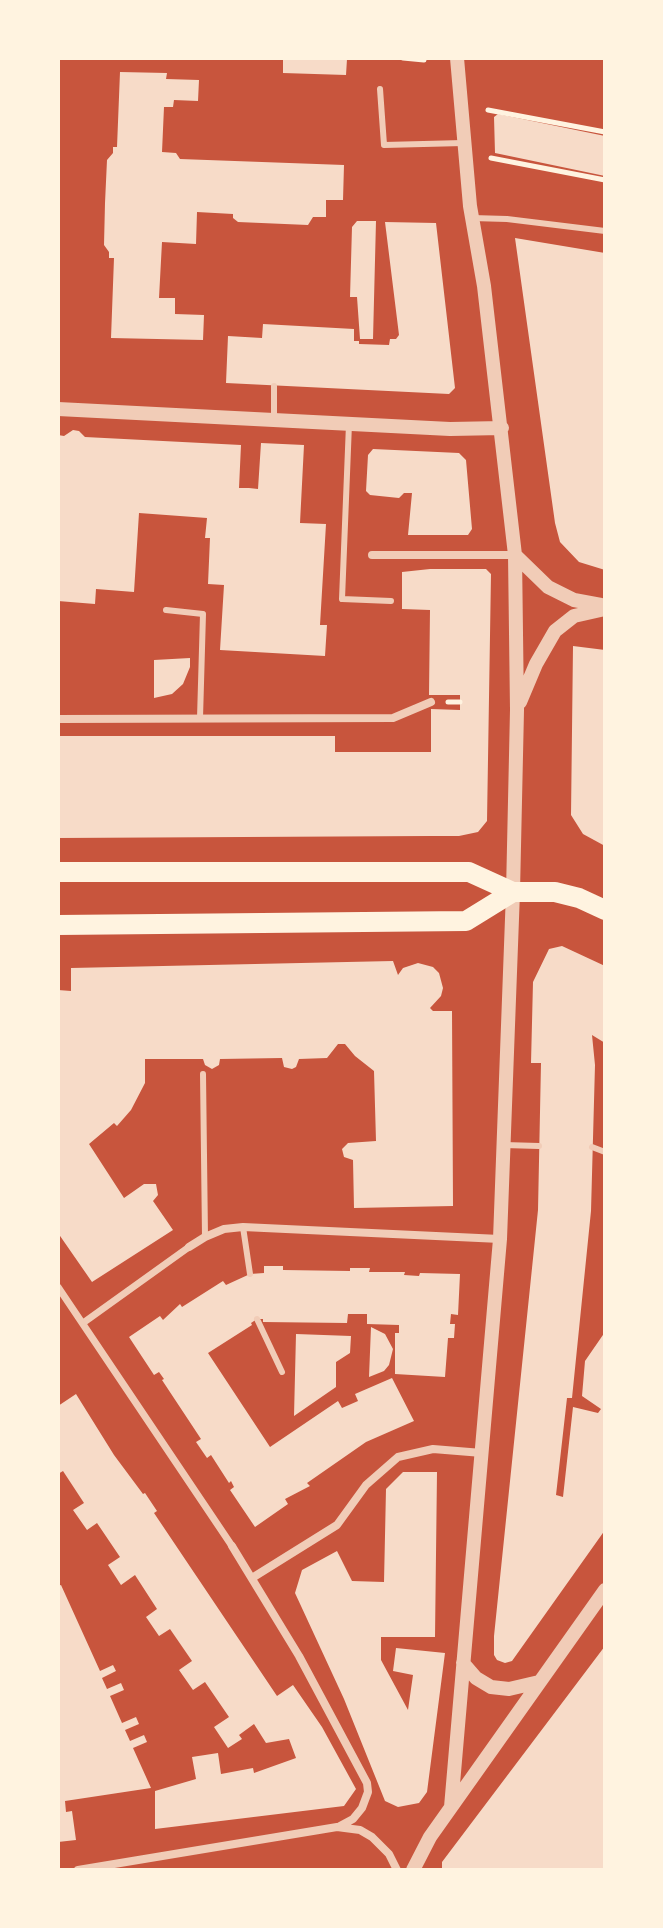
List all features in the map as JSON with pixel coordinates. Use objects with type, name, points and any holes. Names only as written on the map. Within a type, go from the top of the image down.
[{"type":"main road","points":[[58,872],[469,872],[513,892],[555,892],[579,898],[605,910]]},
{"type":"main road","points":[[58,925],[466,921],[513,892]]},
{"type":"street","points":[[451,1807],[500,1239],[517,710],[515,555],[502,428],[463,143],[457,58]]},
{"type":"street","points":[[58,409],[450,429],[502,428]]},
{"type":"street","points":[[372,555],[515,555],[559,594],[605,607]]},
{"type":"street","points":[[517,710],[536,664],[555,631],[574,616],[605,607]]},
{"type":"street","points":[[58,719],[393,718],[431,702]]},
{"type":"street","points":[[83,1323],[189,1247],[224,1229],[243,1227],[500,1239]]},
{"type":"street","points":[[58,1287],[252,1578],[299,1656],[367,1783],[368,1792],[362,1808],[353,1819],[337,1827]]},
{"type":"street","points":[[252,1578],[337,1525],[378,1472],[398,1457],[433,1449],[483,1453]]},
{"type":"street","points":[[413,1870],[422,1850],[451,1807],[605,1590]]},
{"type":"street","points":[[463,1663],[476,1678],[491,1687],[509,1689],[539,1682]]},
{"type":"street","points":[[78,1870],[337,1827],[360,1830],[372,1837],[389,1854],[397,1870]]},
{"type":"lane","points":[[380,89],[384,145],[463,143]]},
{"type":"lane","points":[[472,218],[507,219],[605,231]]},
{"type":"lane","points":[[274,386],[274,420]]},
{"type":"lane","points":[[349,424],[342,599],[391,601]]},
{"type":"lane","points":[[166,610],[203,614],[200,718]]},
{"type":"lane","points":[[203,1074],[205,1237]]},
{"type":"lane","points":[[504,1145],[539,1146]]},
{"type":"lane","points":[[592,1147],[605,1152]]},
{"type":"lane","points":[[243,1227],[250,1274]]},
{"type":"lane","points":[[257,1319],[282,1372]]},
{"type":"path","points":[[403,58],[424,60]]},
{"type":"path","points":[[488,110],[605,132]]},
{"type":"path","points":[[491,158],[605,180]]},
{"type":"building","points":[[283,58],[347,59],[346,75],[283,73]]},
{"type":"building","points":[[120,72],[167,73],[166,79],[199,80],[198,101],[174,100],[173,107],[164,107],[162,152],[176,153],[180,159],[344,165],[343,200],[326,200],[326,217],[313,217],[308,225],[238,222],[233,214],[197,212],[196,244],[162,242],[159,298],[175,298],[175,314],[204,315],[203,340],[111,338],[114,258],[109,258],[104,245],[105,203],[107,160],[113,153],[113,147],[117,147]]},
{"type":"building","points":[[498,114],[605,136],[605,176],[495,153],[494,117]]},
{"type":"building","points":[[357,221],[376,221],[373,339],[360,339],[357,297],[350,297],[352,227]]},
{"type":"building","points":[[385,222],[436,223],[455,388],[449,394],[226,383],[228,336],[262,338],[263,324],[354,329],[354,341],[359,341],[359,344],[389,345],[390,339],[396,339],[399,335]]},
{"type":"building","points":[[515,238],[605,253],[605,570],[579,562],[560,542]]},
{"type":"building","points":[[73,430],[85,437],[241,445],[239,488],[258,489],[261,443],[304,445],[300,523],[326,524],[320,625],[327,625],[325,656],[220,650],[224,585],[208,584],[210,538],[205,538],[207,518],[139,513],[134,592],[96,589],[95,604],[58,601],[58,435],[64,436]]},
{"type":"building","points":[[373,449],[459,453],[466,460],[472,529],[468,535],[408,535],[412,493],[404,493],[399,498],[370,495],[366,491],[368,455]]},
{"type":"building","points":[[486,569],[491,574],[487,821],[478,832],[459,836],[58,838],[58,736],[335,736],[335,752],[431,752],[431,709],[460,710],[460,695],[429,695],[430,610],[402,609],[402,572]]},
{"type":"building","points":[[573,646],[605,650],[605,846],[583,834],[571,815]]},
{"type":"building","points":[[190,658],[183,684],[172,694],[154,698],[154,660]]},
{"type":"building","points":[[562,946],[605,966],[605,1043],[592,1035],[595,1065],[591,1211],[572,1398],[567,1398],[556,1495],[563,1497],[573,1407],[598,1413],[601,1409],[582,1396],[585,1361],[605,1332],[605,1530],[512,1661],[505,1663],[494,1655],[494,1636],[538,1210],[541,1063],[531,1063],[533,982],[549,949]]},
{"type":"building","points":[[393,961],[398,975],[403,968],[418,963],[433,967],[439,973],[443,988],[441,996],[430,1008],[433,1011],[452,1011],[453,1206],[354,1208],[353,1160],[344,1157],[342,1149],[348,1143],[376,1141],[374,1071],[345,1044],[338,1044],[327,1058],[299,1059],[292,1069],[284,1067],[282,1058],[220,1059],[219,1065],[212,1069],[205,1065],[203,1059],[145,1059],[145,1083],[131,1110],[117,1126],[114,1123],[89,1144],[124,1198],[144,1184],[156,1184],[158,1195],[153,1201],[173,1230],[92,1282],[58,1233],[58,990],[71,991],[71,968]]},
{"type":"building","points":[[264,1266],[283,1266],[283,1270],[350,1271],[350,1268],[370,1268],[369,1272],[405,1272],[404,1275],[419,1276],[420,1273],[460,1274],[458,1315],[451,1314],[450,1324],[455,1324],[454,1338],[448,1338],[445,1377],[395,1374],[395,1333],[399,1333],[399,1325],[367,1324],[367,1314],[348,1314],[347,1323],[263,1322],[263,1319],[257,1319],[208,1353],[270,1447],[338,1401],[342,1408],[358,1401],[355,1394],[392,1378],[414,1421],[366,1442],[307,1483],[310,1486],[285,1499],[288,1504],[255,1527],[230,1490],[234,1487],[231,1481],[229,1483],[211,1455],[207,1458],[196,1442],[201,1439],[164,1379],[159,1372],[154,1375],[129,1337],[160,1316],[163,1320],[180,1304],[182,1307],[223,1281],[226,1285],[250,1274],[264,1273]]},
{"type":"building","points":[[371,1327],[385,1334],[393,1349],[384,1371],[369,1377]]},
{"type":"building","points":[[296,1334],[351,1336],[350,1353],[336,1362],[336,1387],[294,1416]]},
{"type":"building","points":[[76,1394],[114,1455],[157,1511],[154,1513],[277,1696],[293,1685],[322,1727],[356,1789],[344,1806],[155,1829],[155,1791],[196,1779],[192,1757],[218,1753],[221,1774],[253,1768],[254,1773],[296,1758],[289,1739],[266,1743],[254,1724],[239,1735],[242,1739],[228,1748],[214,1727],[229,1717],[205,1682],[193,1690],[179,1670],[192,1661],[170,1629],[159,1636],[146,1617],[157,1609],[135,1575],[121,1585],[108,1565],[120,1557],[97,1523],[87,1530],[73,1510],[84,1503],[63,1471],[58,1474],[58,1406]]},
{"type":"building","points":[[403,1472],[437,1472],[435,1637],[381,1637],[381,1660],[408,1710],[413,1675],[393,1671],[396,1648],[445,1653],[427,1792],[419,1803],[398,1807],[385,1801],[344,1699],[295,1593],[302,1570],[337,1551],[352,1581],[384,1582],[386,1489]]},
{"type":"building","points":[[61,1585],[100,1671],[113,1665],[116,1671],[102,1678],[107,1689],[121,1683],[124,1690],[110,1696],[122,1723],[136,1717],[139,1724],[125,1730],[130,1741],[144,1735],[147,1742],[133,1748],[151,1788],[65,1801],[66,1812],[72,1811],[76,1840],[58,1842],[58,1586]]},
{"type":"building","points":[[605,1646],[605,1870],[442,1870],[442,1862]]}]
